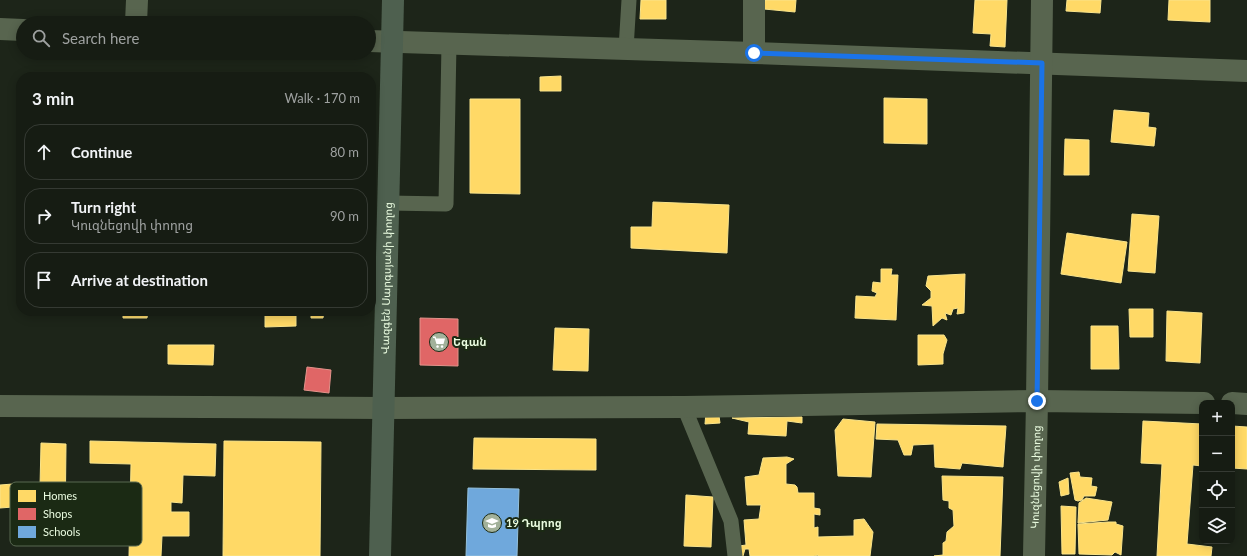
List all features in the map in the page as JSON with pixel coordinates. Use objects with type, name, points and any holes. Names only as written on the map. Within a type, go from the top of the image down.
[{"type":"highway","name":"Վազգեն Սարգսյանի փողոց","points":[[380,556],[393,0]]},
{"type":"street","points":[[136,16],[137,0]]},
{"type":"street","points":[[754,0],[754,53]]},
{"type":"street","name":"Կուզնեցովի փողոց","points":[[1034,556],[1042,0]]},
{"type":"street","points":[[0,29],[16,30]]},
{"type":"street","points":[[376,42],[754,53],[1247,71]]},
{"type":"street","points":[[0,406],[384,408],[684,407],[1037,401],[1199,403]]},
{"type":"street","points":[[1235,403],[1247,404]]},
{"type":"lane","points":[[626,49],[629,0]]},
{"type":"lane","points":[[388,203],[446,204],[449,44]]},
{"type":"lane","points":[[684,407],[731,520],[735,556]]},
{"type":"building: Homes","points":[[641,0],[666,0],[666,19],[640,19]]},
{"type":"building: Homes","points":[[765,0],[796,0],[795,12],[764,9]]},
{"type":"building: Homes","points":[[975,0],[1007,0],[1005,47],[990,46],[991,34],[973,33]]},
{"type":"building: Homes","points":[[1067,0],[1101,0],[1100,13],[1066,11]]},
{"type":"building: Homes","points":[[1169,0],[1210,0],[1210,22],[1168,20]]},
{"type":"building: Homes","points":[[561,76],[561,91],[540,91],[540,77]]},
{"type":"building: Homes","points":[[884,98],[927,99],[927,144],[884,143]]},
{"type":"building: Homes","points":[[470,99],[520,99],[520,194],[470,193]]},
{"type":"building: Homes","points":[[1114,110],[1149,113],[1148,127],[1156,128],[1154,146],[1111,142]]},
{"type":"building: Homes","points":[[1065,139],[1089,140],[1089,175],[1064,175]]},
{"type":"building: Homes","points":[[653,202],[729,205],[727,253],[631,248],[631,227],[652,227]]},
{"type":"building: Homes","points":[[1132,214],[1159,216],[1155,273],[1128,271]]},
{"type":"building: Homes","points":[[1067,233],[1127,242],[1121,283],[1061,274]]},
{"type":"building: Homes","points":[[881,269],[892,269],[891,275],[898,275],[896,320],[855,318],[856,296],[875,297],[877,293],[872,291],[873,282],[881,283]]},
{"type":"building: Homes","points":[[965,274],[964,313],[957,314],[958,308],[953,309],[951,315],[945,313],[947,320],[942,318],[933,326],[932,306],[922,305],[931,298],[931,291],[926,286],[928,276]]},
{"type":"building: Homes","points":[[1129,309],[1153,309],[1153,337],[1130,337]]},
{"type":"building: Homes","points":[[1167,311],[1202,313],[1200,363],[1166,361]]},
{"type":"building: Homes","points":[[123,316],[147,316],[147,318],[123,318]]},
{"type":"building: Homes","points":[[265,316],[296,316],[296,326],[265,327]]},
{"type":"building: Homes","points":[[311,316],[323,316],[323,318],[311,318]]},
{"type":"building: Homes","points":[[1091,326],[1118,326],[1119,369],[1091,369]]},
{"type":"building: Homes","points":[[555,328],[589,329],[588,371],[553,370]]},
{"type":"building: Homes","points":[[918,335],[944,335],[947,340],[943,354],[943,364],[918,365]]},
{"type":"building: Homes","points":[[168,345],[214,345],[213,365],[168,364]]},
{"type":"building: Homes","points":[[706,412],[719,416],[720,423],[705,424]]},
{"type":"building: Homes","points":[[802,417],[802,423],[787,421],[786,436],[748,434],[749,422],[732,418]]},
{"type":"building: Homes","points":[[843,419],[875,422],[871,477],[838,476],[835,430]]},
{"type":"building: Homes","points":[[1143,421],[1199,424],[1199,466],[1193,465],[1187,544],[1212,547],[1211,556],[1157,556],[1162,464],[1141,463]]},
{"type":"building: Homes","points":[[877,424],[1006,426],[1003,467],[962,463],[960,469],[935,467],[934,444],[913,445],[911,455],[904,455],[898,440],[876,439]]},
{"type":"building: Homes","points":[[1235,426],[1247,427],[1247,469],[1235,468]]},
{"type":"building: Homes","points":[[474,438],[596,439],[596,470],[473,469]]},
{"type":"building: Homes","points":[[90,441],[216,444],[215,476],[183,475],[182,503],[171,502],[171,512],[189,512],[189,536],[162,536],[161,556],[129,556],[129,546],[142,546],[142,482],[131,482],[131,464],[90,463]]},
{"type":"building: Homes","points":[[224,441],[321,442],[320,556],[223,556]]},
{"type":"building: Homes","points":[[41,443],[66,444],[66,482],[40,482]]},
{"type":"building: Homes","points":[[787,457],[794,459],[786,464],[786,484],[795,485],[798,493],[814,493],[814,508],[820,509],[820,515],[814,514],[814,528],[818,527],[818,537],[854,536],[854,520],[864,519],[873,532],[870,556],[750,556],[749,549],[745,549],[743,556],[738,556],[739,546],[746,545],[744,520],[759,519],[761,505],[747,505],[745,477],[759,475],[763,458]]},
{"type":"building: Homes","points":[[1079,472],[1080,477],[1092,478],[1091,486],[1097,487],[1095,496],[1084,496],[1082,500],[1078,501],[1075,500],[1070,473]]},
{"type":"building: Homes","points":[[942,476],[1003,477],[1000,556],[934,556],[943,555],[943,543],[946,541],[947,532],[954,526],[953,510],[949,508],[949,501],[943,500]]},
{"type":"building: Homes","points":[[1068,478],[1069,494],[1061,496],[1059,482]]},
{"type":"building: Homes","points":[[10,484],[10,507],[0,508],[0,485]]},
{"type":"building: Homes","points":[[686,495],[713,497],[711,547],[684,546]]},
{"type":"building: Homes","points":[[1086,498],[1112,502],[1108,520],[1078,523],[1079,503]]},
{"type":"building: Homes","points":[[1061,506],[1076,507],[1075,554],[1062,554]]},
{"type":"building: Homes","points":[[1116,522],[1116,524],[1123,526],[1121,555],[1115,552],[1112,555],[1079,554],[1078,524]]},
{"type":"building: Shops","name":"Եգան","points":[[420,318],[458,319],[458,366],[420,365]]},
{"type":"building: Shops","points":[[307,367],[331,370],[329,393],[304,390]]},
{"type":"building: Schools","name":"19 Դպրոց","points":[[468,488],[519,489],[517,556],[466,556]]},
{"type":"place","name":"Եգան","points":[[439,342]]},
{"type":"place","name":"19 Դպրոց","points":[[492,523]]},
{"type":"route","points":[[754,53],[1042,63],[1037,401]]}]
